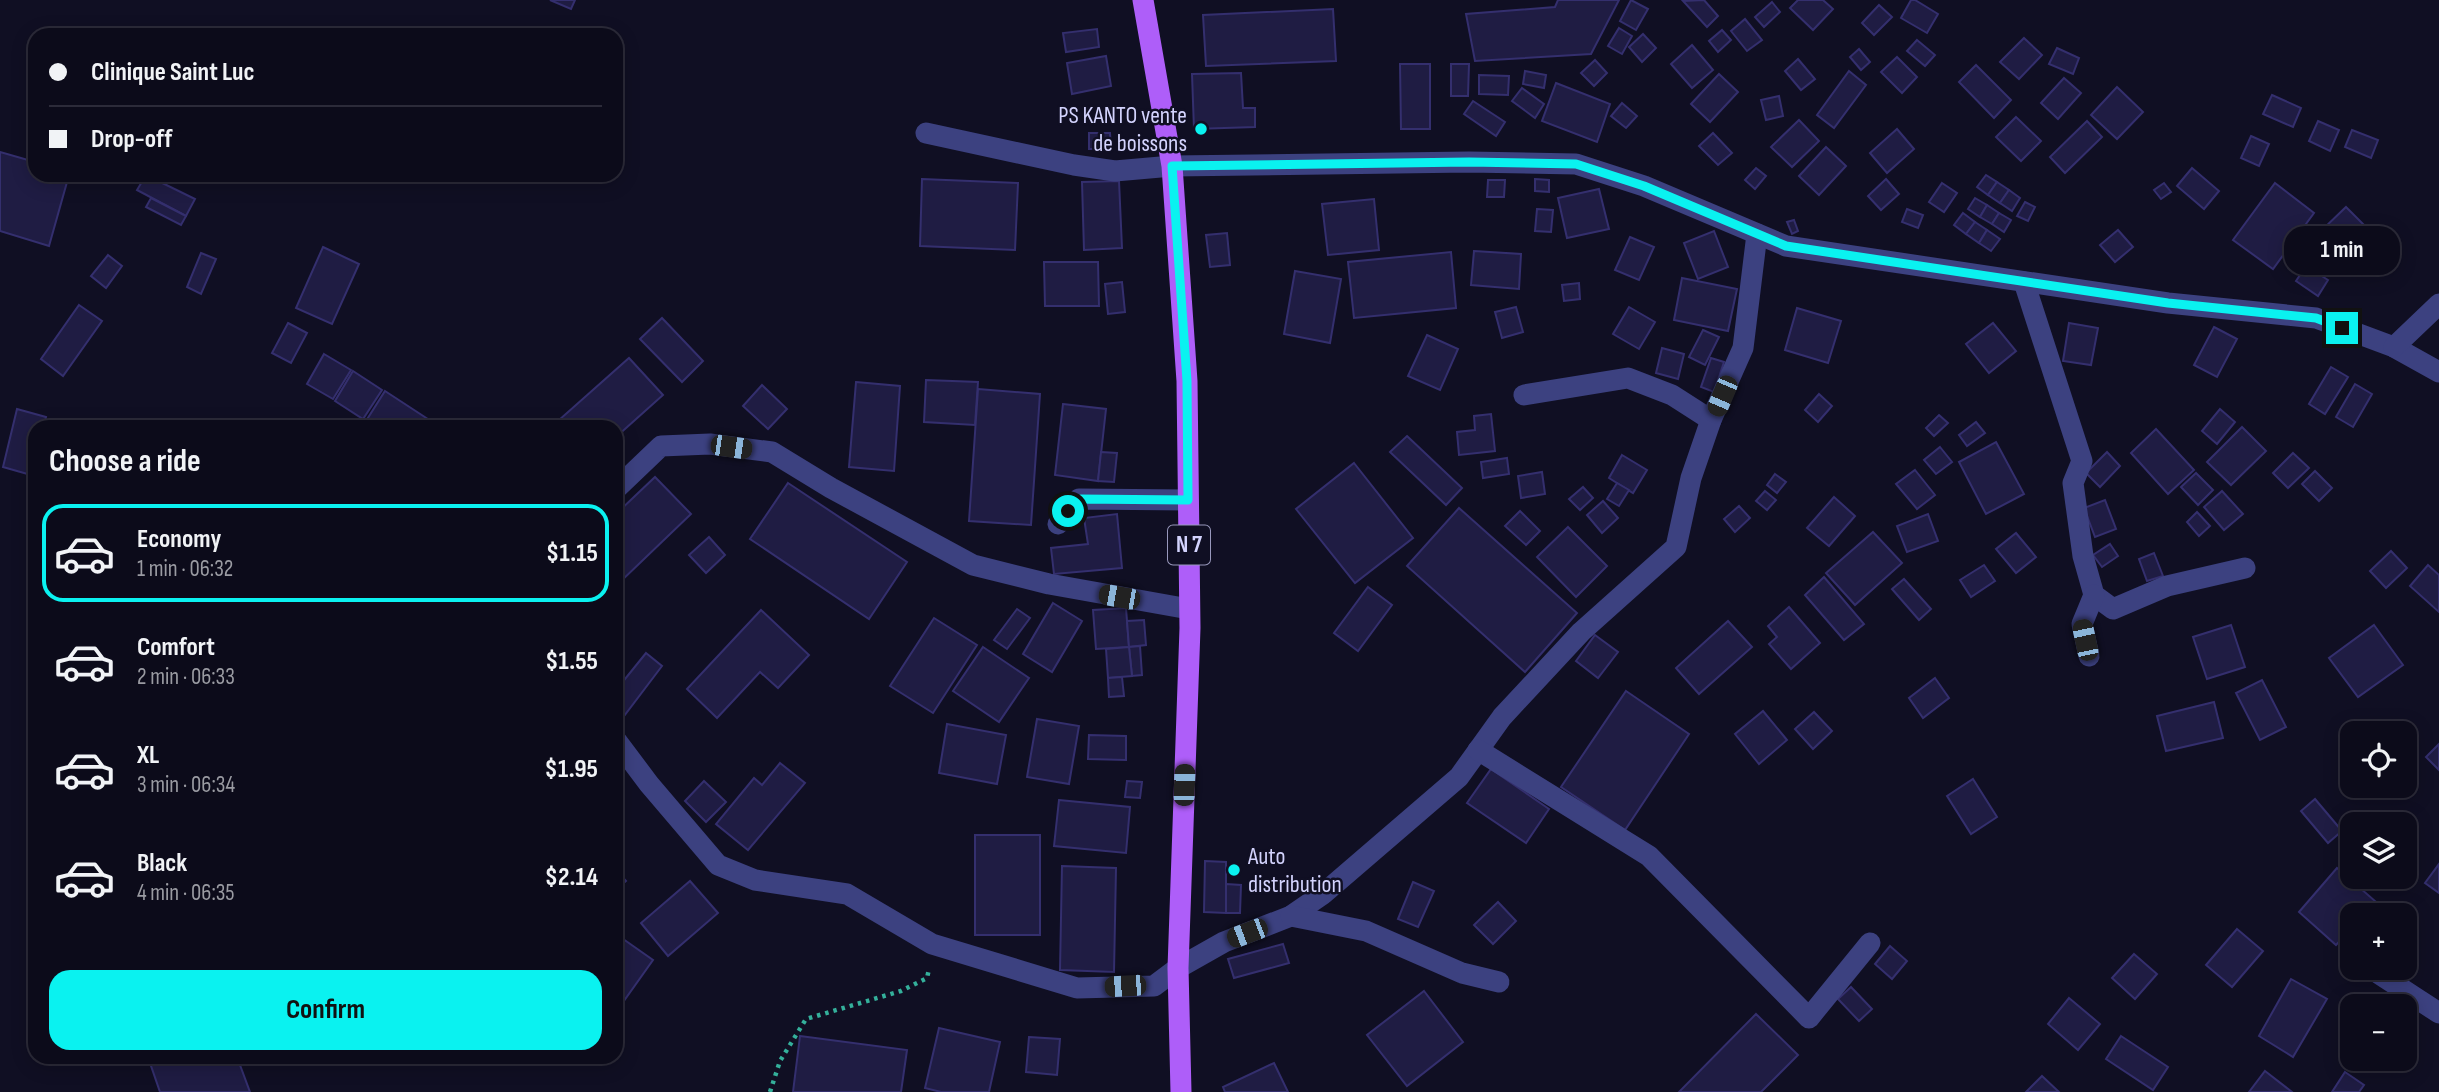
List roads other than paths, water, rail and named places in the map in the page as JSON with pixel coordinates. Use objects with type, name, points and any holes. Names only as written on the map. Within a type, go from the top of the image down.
[{"type":"main road","name":"N 7","points":[[1143,0],[1172,166],[1187,381],[1189,609],[1178,968],[1181,1092]]},
{"type":"street","points":[[926,133],[1074,166],[1115,171],[1172,166],[1469,162],[1576,164],[1644,186],[1786,246],[2168,303],[2316,318],[2395,347],[2439,372]]},
{"type":"street","points":[[623,749],[718,865],[755,880],[847,894],[932,944],[1077,988],[1154,986],[1178,968],[1224,942],[1291,916],[1323,894],[1460,777],[1502,717],[1581,632],[1676,547],[1691,478],[1743,348],[1757,234]]},
{"type":"street","points":[[2024,282],[2082,461],[2073,483],[2083,556],[2094,594],[2113,609],[2167,586],[2245,568]]},
{"type":"street","points":[[2395,347],[2439,304]]},
{"type":"street","points":[[1524,395],[1628,378],[1672,395],[1712,420]]},
{"type":"street","points":[[623,482],[661,446],[710,444],[772,453],[973,565],[1049,584],[1189,609]]},
{"type":"street","points":[[1058,524],[1079,499],[1188,500]]},
{"type":"street","points":[[2089,656],[2082,624],[2094,594]]},
{"type":"street","points":[[1478,750],[1649,856],[1808,1018],[1870,943]]},
{"type":"street","points":[[1291,916],[1366,931],[1462,973],[1499,982]]},
{"type":"street","points":[[2388,980],[2439,1013]]},
{"type":"place","name":"PS KANTO vente de boissons","points":[[1201,129]]},
{"type":"place","name":"Auto distribution","points":[[1234,870]]}]
